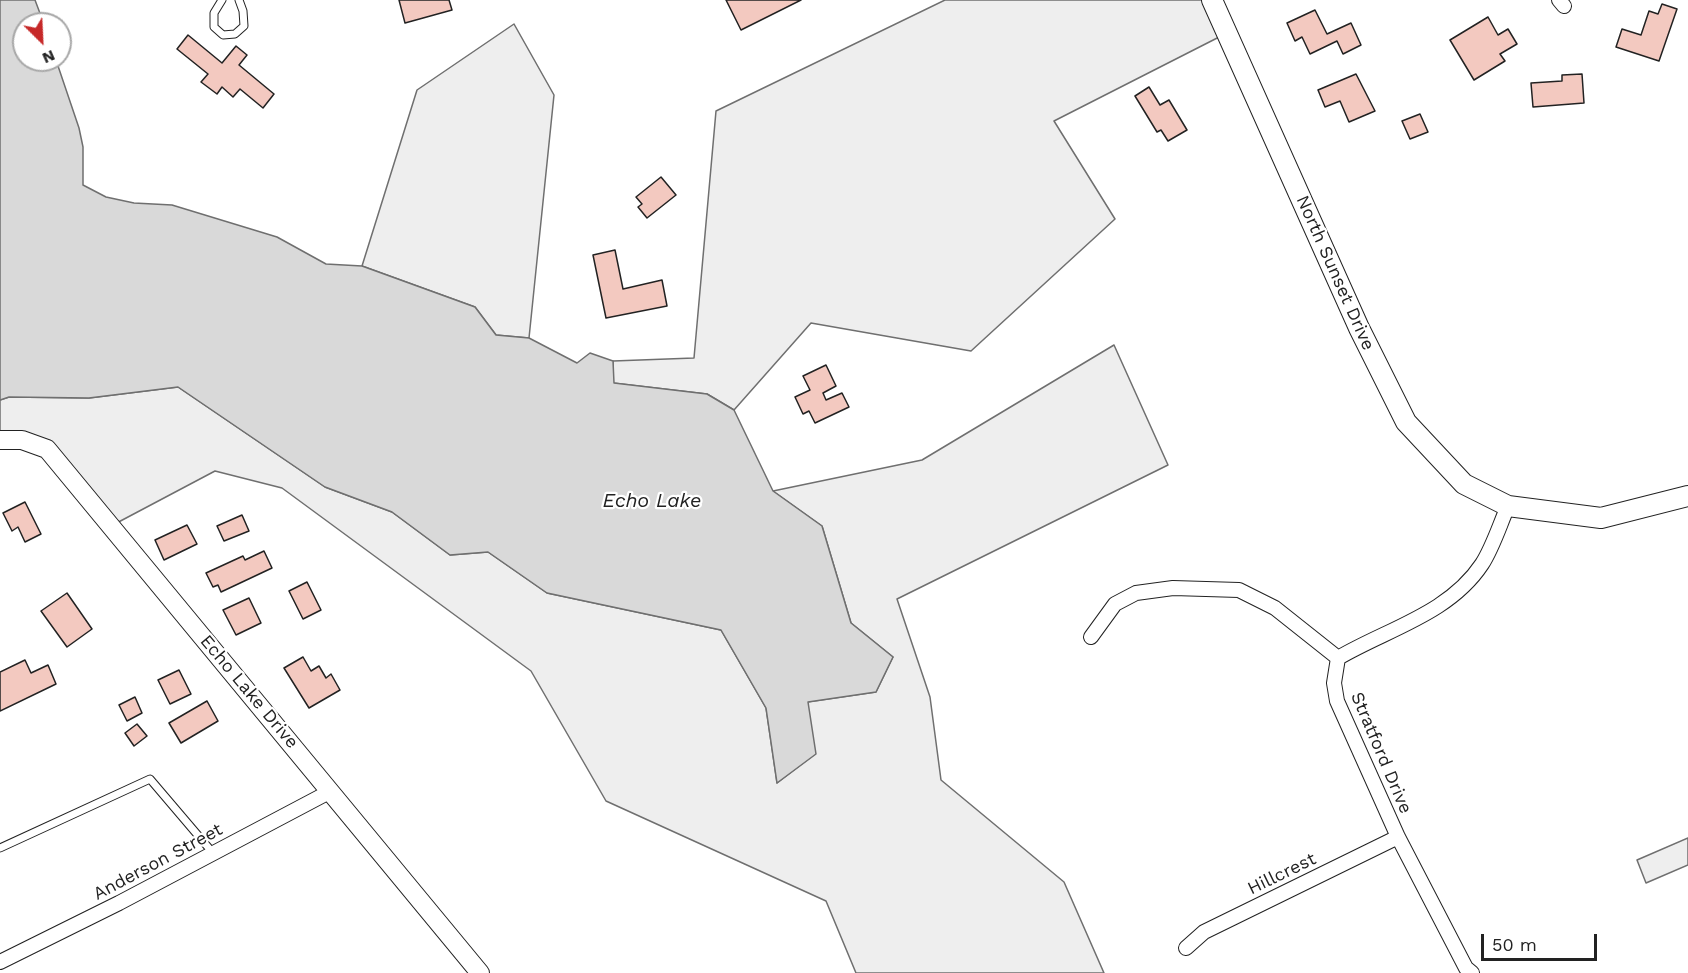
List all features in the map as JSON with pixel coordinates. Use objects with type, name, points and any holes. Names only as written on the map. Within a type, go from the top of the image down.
[{"type":"main road","name":"North Sunset Drive","points":[[1212,0],[1359,328],[1406,422],[1464,484],[1508,506],[1601,518],[1688,496]]},
{"type":"street","name":"Echo Lake Drive","points":[[0,440],[22,440],[47,449],[480,973]]},
{"type":"street","points":[[1091,637],[1115,604],[1136,593],[1173,588],[1239,590],[1275,608],[1338,658],[1446,603],[1464,588],[1483,563],[1508,506]]},
{"type":"street","name":"Stratford Drive","points":[[1338,658],[1334,682],[1337,701],[1398,837],[1466,968],[1472,973]]},
{"type":"street","name":"Anderson Street","points":[[0,962],[331,791]]},
{"type":"street","name":"Hillcrest","points":[[1186,948],[1204,932],[1398,837]]},
{"type":"lane","points":[[222,0],[214,13],[214,27],[223,35],[235,34],[244,26],[243,11],[239,0]]},
{"type":"lane","points":[[0,848],[150,779],[213,853]]},
{"type":"shaded area","points":[[945,0],[1212,0],[1227,33],[1054,121],[1115,219],[971,351],[811,323],[734,410],[707,394],[613,383],[613,361],[694,358],[716,111]]},
{"type":"shaded area","points":[[514,24],[554,95],[529,338],[496,335],[475,307],[362,266],[417,90]]},
{"type":"shaded area","points":[[1114,345],[1168,465],[897,599],[930,697],[941,780],[1064,882],[1104,973],[856,973],[826,901],[606,801],[531,671],[282,488],[215,471],[111,526],[47,449],[0,440],[0,400],[9,397],[89,398],[178,387],[325,487],[392,512],[450,555],[488,552],[547,593],[721,630],[766,708],[777,783],[815,754],[807,702],[876,692],[893,657],[851,623],[822,526],[773,491],[922,460]]},
{"type":"shaded area","points":[[1688,838],[1688,865],[1646,883],[1637,860]]},
{"type":"water","name":"Echo Lake","points":[[0,0],[35,0],[40,12],[12,12],[12,72],[60,72],[83,147],[83,185],[106,197],[134,203],[172,205],[277,237],[326,264],[362,266],[475,307],[496,335],[529,338],[577,363],[590,353],[613,361],[614,383],[707,394],[734,410],[773,491],[822,526],[851,623],[893,657],[876,692],[808,702],[816,754],[777,783],[766,708],[721,630],[547,593],[488,552],[450,555],[392,512],[325,487],[178,387],[89,398],[9,397],[0,400]]},
{"type":"building","points":[[399,0],[449,0],[452,10],[405,23]]},
{"type":"building","points":[[726,0],[801,0],[741,30]]},
{"type":"building","points":[[1662,4],[1677,9],[1659,61],[1616,47],[1622,29],[1641,35],[1649,11],[1658,14]]},
{"type":"building","points":[[1315,10],[1327,34],[1351,23],[1361,45],[1343,54],[1337,41],[1310,54],[1302,37],[1295,41],[1287,23]]},
{"type":"building","points":[[1488,17],[1498,35],[1508,29],[1517,44],[1500,54],[1505,61],[1474,80],[1450,40]]},
{"type":"building","points":[[188,35],[222,63],[236,46],[247,55],[239,65],[274,94],[263,108],[240,89],[233,97],[222,87],[217,94],[201,82],[208,74],[177,49]]},
{"type":"building","points":[[1356,74],[1375,111],[1349,122],[1340,101],[1325,107],[1318,90]]},
{"type":"building","points":[[1582,74],[1584,103],[1533,107],[1531,83],[1562,81],[1562,75]]},
{"type":"building","points":[[1149,87],[1160,105],[1169,100],[1187,130],[1168,141],[1161,130],[1157,132],[1135,96]]},
{"type":"building","points":[[1420,114],[1428,132],[1410,139],[1402,121]]},
{"type":"building","points":[[661,177],[676,195],[647,218],[638,207],[642,204],[636,197]]},
{"type":"building","points":[[615,250],[623,289],[662,280],[667,306],[606,318],[593,255]]},
{"type":"building","points":[[826,365],[836,386],[823,393],[826,400],[842,393],[849,407],[815,423],[809,411],[803,414],[795,397],[810,390],[803,376]]},
{"type":"building","points":[[25,502],[41,534],[25,542],[18,527],[12,531],[3,513]]},
{"type":"building","points":[[242,515],[249,531],[224,541],[217,526]]},
{"type":"building","points":[[187,525],[197,544],[164,560],[155,540]]},
{"type":"building","points":[[264,551],[272,568],[221,592],[218,585],[213,587],[206,573],[243,556],[245,560]]},
{"type":"building","points":[[307,582],[321,610],[303,619],[289,591]]},
{"type":"building","points":[[67,593],[92,629],[67,647],[41,611]]},
{"type":"building","points":[[249,598],[261,623],[236,635],[223,610]]},
{"type":"building","points":[[303,657],[311,671],[319,666],[326,678],[331,674],[340,690],[309,708],[284,668]]},
{"type":"building","points":[[25,660],[31,673],[48,665],[56,684],[0,711],[0,672]]},
{"type":"building","points":[[179,670],[191,694],[170,704],[158,680]]},
{"type":"building","points":[[135,697],[142,713],[127,721],[119,705]]},
{"type":"building","points":[[207,701],[218,721],[181,743],[169,723]]},
{"type":"building","points":[[137,724],[147,736],[134,746],[125,733]]}]
